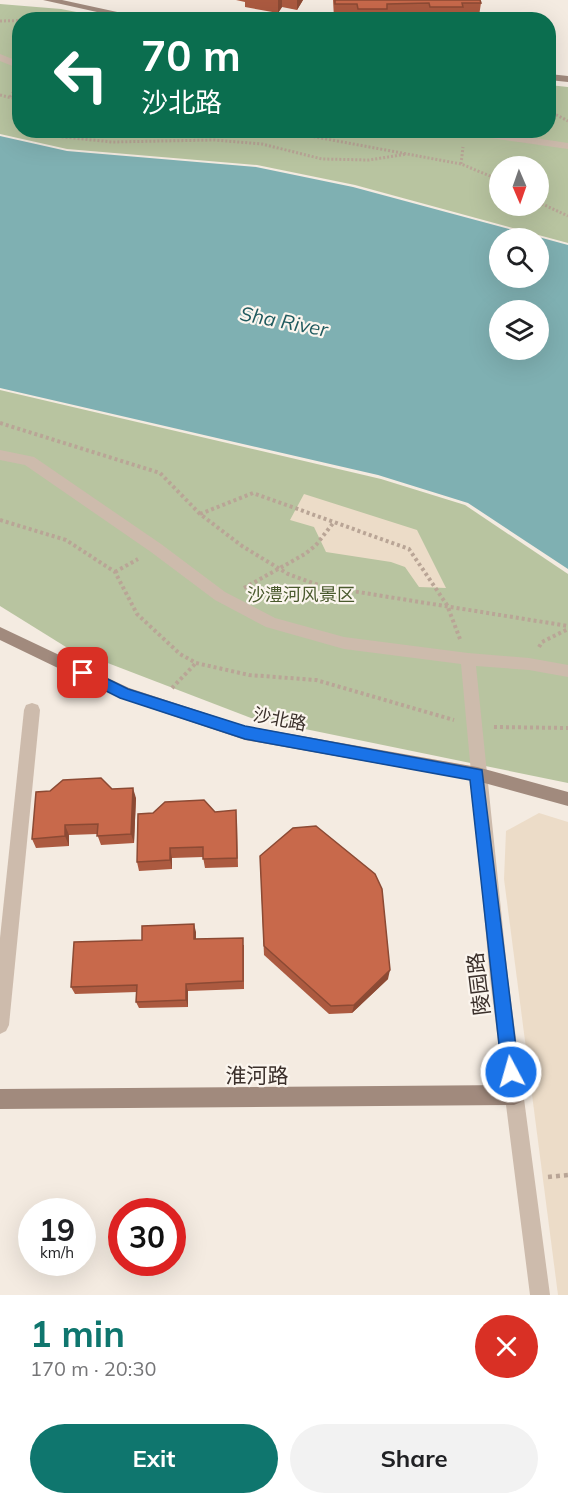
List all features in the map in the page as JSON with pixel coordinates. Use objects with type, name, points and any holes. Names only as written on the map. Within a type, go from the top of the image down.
[{"type":"street","points":[[48,0],[109,12]]},
{"type":"street","points":[[512,138],[568,146]]},
{"type":"street","points":[[0,455],[29,461],[228,601],[270,623],[344,643],[468,659],[529,664],[568,671]]},
{"type":"street","name":"沙北路","points":[[0,633],[124,693],[245,733],[477,774],[568,799]]},
{"type":"street","name":"陵园路","points":[[468,659],[477,774],[514,1095],[540,1295]]},
{"type":"street","points":[[0,1025],[32,710]]},
{"type":"street","name":"淮河路","points":[[0,1099],[514,1095]]},
{"type":"path","points":[[0,95],[10,97],[12,94]]},
{"type":"path","points":[[73,138],[112,142],[213,140],[262,144],[322,159],[369,160],[407,154]]},
{"type":"path","points":[[321,138],[461,164],[489,173]]},
{"type":"path","points":[[549,207],[568,216]]},
{"type":"path","points":[[0,423],[160,473],[200,514],[242,546],[279,569],[321,586],[447,605],[568,628]]},
{"type":"path","points":[[200,514],[253,493],[410,549],[447,605],[468,659]]},
{"type":"path","points":[[0,520],[66,540],[115,573],[137,614],[180,654],[196,663],[249,675],[316,680],[473,726],[568,729]]},
{"type":"path","points":[[228,601],[259,577],[279,569],[313,548],[334,522]]},
{"type":"path","points":[[529,664],[542,642],[568,628]]},
{"type":"path","points":[[157,704],[196,663]]},
{"type":"green space","points":[[0,4],[77,12],[12,12],[12,137],[0,134]]},
{"type":"green space","points":[[556,86],[568,87],[568,243],[549,238],[549,228],[513,228],[355,185],[257,165],[67,149],[18,138],[556,138]]},
{"type":"green space","name":"沙澧河风景区","points":[[0,390],[381,479],[465,505],[568,574],[568,783],[251,718],[66,647],[0,606]]},
{"type":"shaded area","points":[[304,494],[417,530],[446,588],[419,587],[405,567],[391,562],[326,552],[314,527],[290,520]]},
{"type":"shaded area","points":[[539,813],[568,822],[568,1295],[558,1295],[504,879],[506,831]]},
{"type":"water","name":"Sha River","points":[[0,136],[67,151],[256,167],[353,187],[505,228],[489,228],[489,288],[549,288],[549,240],[568,245],[568,569],[468,503],[378,475],[0,388]]},
{"type":"building","points":[[335,0],[480,0],[481,3],[462,3],[463,7],[430,7],[429,3],[387,4],[387,9],[358,9],[357,4],[335,4]]},
{"type":"building","points":[[101,778],[112,789],[133,788],[131,834],[97,836],[98,824],[65,825],[65,836],[32,839],[36,792],[50,791],[63,780]]},
{"type":"building","points":[[204,800],[215,812],[236,810],[237,858],[203,859],[203,847],[170,848],[170,860],[137,862],[138,814],[153,813],[165,802]]},
{"type":"building","points":[[316,826],[375,874],[382,889],[390,970],[354,1005],[331,1006],[264,946],[260,856],[293,828]]},
{"type":"building","points":[[194,924],[194,939],[243,938],[243,981],[186,984],[186,1000],[136,1002],[137,985],[71,987],[74,942],[142,940],[142,926]]},
{"type":"route","points":[[83,673],[124,693],[245,733],[477,774],[511,1072]]}]
